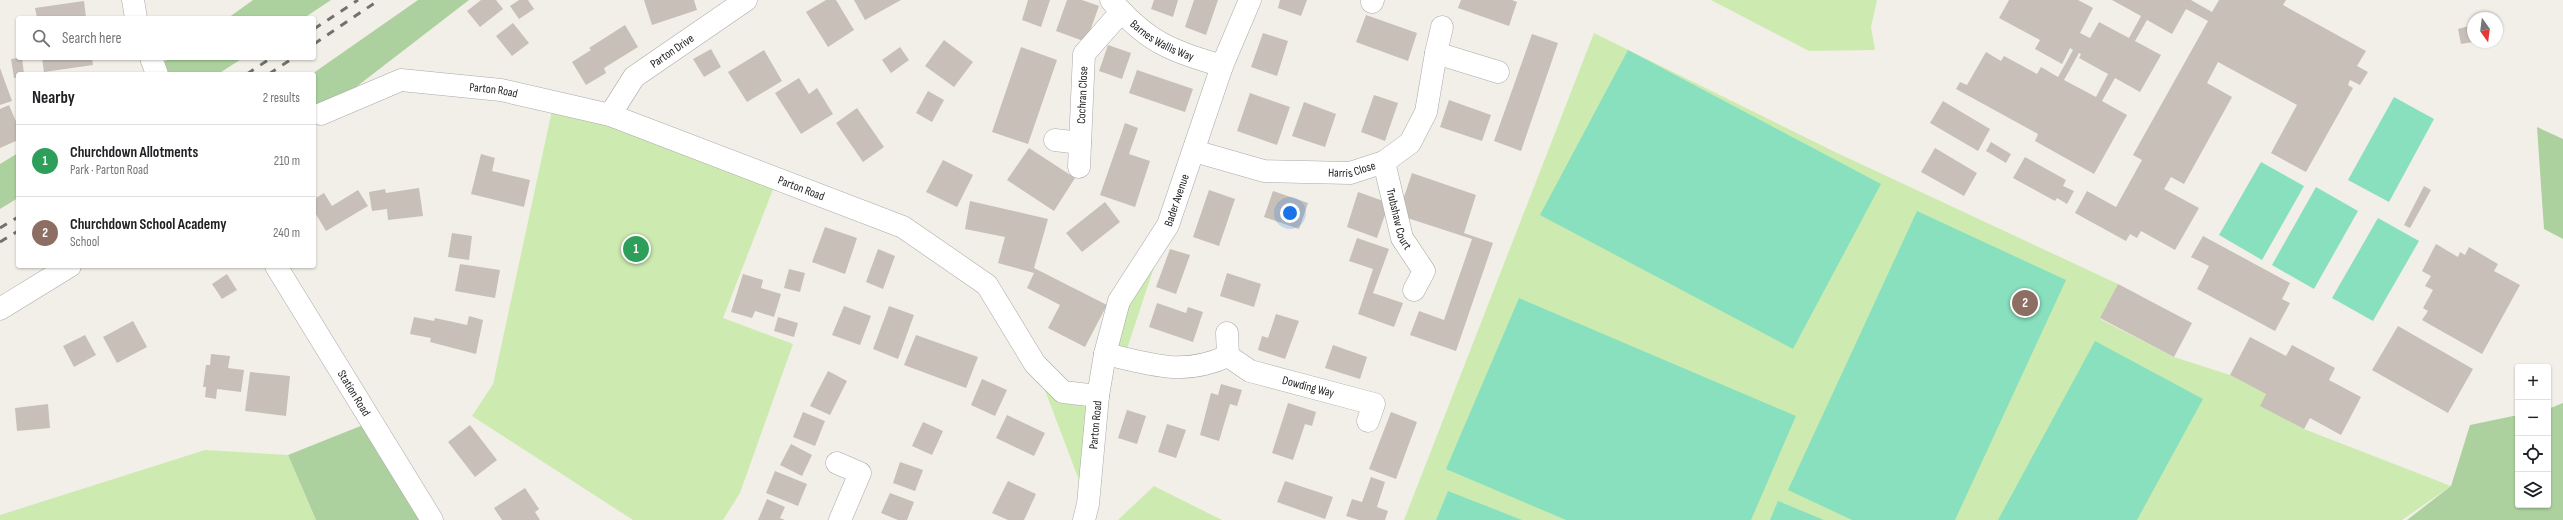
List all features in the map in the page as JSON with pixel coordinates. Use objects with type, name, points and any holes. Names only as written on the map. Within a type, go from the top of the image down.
[{"type":"street","points":[[134,0],[136,16]]},
{"type":"street","name":"Parton Drive","points":[[610,115],[634,77],[746,0]]},
{"type":"street","name":"Bader Avenue","points":[[1098,396],[1106,354],[1119,301],[1168,225],[1222,66],[1250,0]]},
{"type":"street","name":"Barnes Wallis Way","points":[[1116,6],[1151,39],[1172,50],[1222,66]]},
{"type":"street","name":"Cochran Close","points":[[1079,167],[1084,54],[1116,6]]},
{"type":"street","name":"Harris Close","points":[[1194,151],[1264,171],[1350,173],[1384,162],[1410,143],[1426,112],[1436,52],[1442,27]]},
{"type":"street","points":[[1436,52],[1498,72]]},
{"type":"street","points":[[152,60],[156,72]]},
{"type":"street","name":"Parton Road","points":[[321,114],[401,80],[501,90],[610,115],[903,227],[987,285],[1035,364],[1063,392],[1098,396],[1088,504],[1084,520]]},
{"type":"street","points":[[1055,140],[1080,143]]},
{"type":"street","name":"Trubshaw Court","points":[[1384,162],[1402,238],[1430,265],[1414,290]]},
{"type":"street","points":[[0,309],[67,268]]},
{"type":"street","name":"Station Road","points":[[277,268],[432,520]]},
{"type":"street","points":[[1106,354],[1174,369],[1209,364],[1228,356],[1227,333]]},
{"type":"street","name":"Dowding Way","points":[[1228,356],[1250,371],[1374,404],[1368,421]]},
{"type":"street","points":[[837,463],[860,473],[840,520]]},
{"type":"green space","points":[[253,0],[331,0],[307,16],[231,16]]},
{"type":"green space","points":[[418,0],[469,0],[321,114],[316,115],[315,72]]},
{"type":"green space","points":[[1711,0],[1877,0],[1871,27],[1875,50],[1809,51]]},
{"type":"green space","points":[[1594,33],[1835,152],[2118,284],[2100,319],[2174,357],[2230,375],[2266,394],[2261,406],[2304,429],[2451,486],[2402,520],[1404,520]]},
{"type":"green space","points":[[1628,50],[1881,184],[1793,349],[1540,215]]},
{"type":"green space","points":[[167,60],[240,60],[221,72],[147,72]]},
{"type":"green space","points":[[2394,97],[2434,119],[2389,202],[2348,180]]},
{"type":"green space","points":[[554,101],[777,179],[723,318],[793,344],[740,493],[723,520],[633,520],[472,416],[493,384]]},
{"type":"green space","points":[[2537,127],[2563,139],[2563,239],[2544,229]]},
{"type":"green space","points":[[16,154],[16,199],[0,209],[0,164]]},
{"type":"green space","points":[[2261,162],[2304,186],[2262,260],[2219,235]]},
{"type":"green space","points":[[2316,187],[2358,211],[2314,289],[2272,265]]},
{"type":"green space","points":[[1917,211],[2066,280],[1955,520],[1852,520],[1788,490]]},
{"type":"green space","points":[[2378,218],[2419,241],[2373,321],[2332,298]]},
{"type":"green space","points":[[1168,225],[1124,358],[1105,354]]},
{"type":"green space","points":[[1519,298],[1796,416],[1751,520],[1566,520],[1446,469]]},
{"type":"green space","points":[[2095,341],[2203,399],[2137,520],[1998,520]]},
{"type":"green space","points":[[1035,364],[1063,392],[1098,396],[1088,504]]},
{"type":"green space","points":[[2563,403],[2563,520],[2407,520],[2451,486],[2470,425],[2515,416],[2515,508],[2551,508],[2551,408]]},
{"type":"green space","points":[[373,421],[432,520],[316,520],[288,455]]},
{"type":"green space","points":[[205,450],[288,455],[316,520],[0,520],[0,515]]},
{"type":"green space","points":[[1154,486],[1222,520],[1118,520]]},
{"type":"green space","points":[[1448,491],[1522,520],[1436,520]]},
{"type":"green space","points":[[1778,501],[1824,520],[1770,520]]},
{"type":"building","points":[[481,0],[496,0],[503,9],[480,27],[467,11]]},
{"type":"building","points":[[519,0],[528,0],[534,9],[519,19],[510,6]]},
{"type":"building","points":[[644,0],[694,0],[697,10],[652,25]]},
{"type":"building","points":[[826,0],[836,0],[854,30],[828,47],[806,12]]},
{"type":"building","points":[[854,0],[901,0],[865,20]]},
{"type":"building","points":[[1028,0],[1050,0],[1041,27],[1022,20]]},
{"type":"building","points":[[1067,0],[1082,0],[1099,6],[1086,42],[1056,31]]},
{"type":"building","points":[[1154,0],[1178,0],[1173,17],[1151,9]]},
{"type":"building","points":[[1194,0],[1218,0],[1206,35],[1185,27]]},
{"type":"building","points":[[1280,0],[1307,0],[1301,16],[1278,8]]},
{"type":"building","points":[[1461,0],[1512,0],[1517,2],[1509,26],[1458,8]]},
{"type":"building","points":[[2009,0],[2078,0],[2093,8],[2080,33],[2090,38],[2099,22],[2129,38],[2141,16],[2112,0],[2191,0],[2212,12],[2219,0],[2286,0],[2283,5],[2366,51],[2357,66],[2368,72],[2360,85],[2350,80],[2348,85],[2353,88],[2306,172],[2271,153],[2297,105],[2218,62],[2207,83],[2232,97],[2184,184],[2171,177],[2164,189],[2199,208],[2175,250],[2141,231],[2137,238],[2130,234],[2126,241],[2075,213],[2087,191],[2116,207],[2142,160],[2133,155],[2208,21],[2186,9],[2172,34],[2147,20],[2135,41],[2161,55],[2140,92],[2115,78],[2102,101],[2127,115],[2094,174],[2035,141],[2038,134],[1956,89],[1960,82],[1967,85],[1986,52],[2001,61],[2004,56],[2037,74],[2041,67],[2058,77],[2073,50],[2070,48],[2062,64],[2035,49],[2040,40],[1999,18]],"holes":[[[2079,53],[2081,54],[2079,58],[2108,74],[2096,97],[2064,80]]]},
{"type":"building","points":[[84,1],[86,16],[37,16],[35,8]]},
{"type":"building","points":[[1366,15],[1417,33],[1408,61],[1356,42]]},
{"type":"building","points":[[513,23],[529,43],[512,56],[496,36]]},
{"type":"building","points":[[625,25],[638,47],[604,68],[606,73],[586,85],[572,62],[591,50],[589,48]]},
{"type":"building","points":[[2467,26],[2467,43],[2461,44],[2458,29]]},
{"type":"building","points":[[1263,33],[1288,41],[1277,76],[1251,67]]},
{"type":"building","points":[[1532,34],[1558,43],[1521,151],[1494,141]]},
{"type":"building","points":[[944,40],[973,62],[954,87],[925,66]]},
{"type":"building","points":[[1108,45],[1131,53],[1122,79],[1099,71]]},
{"type":"building","points":[[900,47],[909,60],[891,73],[882,60]]},
{"type":"building","points":[[1021,47],[1057,60],[1028,144],[992,132]]},
{"type":"building","points":[[711,49],[721,67],[704,77],[693,59]]},
{"type":"building","points":[[764,50],[782,81],[747,102],[728,72]]},
{"type":"building","points":[[11,59],[22,60],[24,72],[16,72],[16,78],[14,78]]},
{"type":"building","points":[[42,60],[92,60],[93,65],[44,72]]},
{"type":"building","points":[[0,68],[12,101],[0,105]]},
{"type":"building","points":[[1137,70],[1193,89],[1185,112],[1129,93]]},
{"type":"building","points":[[799,78],[809,94],[817,88],[833,114],[801,134],[775,93]]},
{"type":"building","points":[[928,91],[944,100],[932,122],[916,113]]},
{"type":"building","points":[[1250,93],[1290,107],[1277,145],[1237,131]]},
{"type":"building","points":[[1374,95],[1398,103],[1385,141],[1361,132]]},
{"type":"building","points":[[1449,100],[1491,115],[1482,141],[1440,127]]},
{"type":"building","points":[[1943,101],[1990,129],[1978,151],[1930,123]]},
{"type":"building","points":[[1304,102],[1336,114],[1325,147],[1292,136]]},
{"type":"building","points":[[9,105],[16,121],[16,141],[0,148],[0,109]]},
{"type":"building","points":[[857,108],[884,147],[863,162],[836,123]]},
{"type":"building","points":[[1125,123],[1138,128],[1129,154],[1150,161],[1135,207],[1100,195]]},
{"type":"building","points":[[1991,142],[2011,154],[2006,163],[1986,151]]},
{"type":"building","points":[[1029,148],[1075,178],[1054,211],[1007,180]]},
{"type":"building","points":[[1935,148],[1977,173],[1964,196],[1921,172]]},
{"type":"building","points":[[481,154],[495,158],[492,171],[530,180],[524,207],[471,194]]},
{"type":"building","points":[[2025,157],[2066,180],[2063,186],[2074,191],[2067,204],[2057,198],[2055,201],[2013,178]]},
{"type":"building","points":[[943,160],[973,175],[957,207],[926,192]]},
{"type":"building","points":[[1412,173],[1476,195],[1464,233],[1493,243],[1456,351],[1410,335],[1419,311],[1444,320],[1472,239],[1398,215]]},
{"type":"building","points":[[2424,186],[2431,190],[2410,228],[2404,225]]},
{"type":"building","points":[[419,188],[423,216],[388,220],[387,209],[372,211],[369,192],[385,189],[386,193]]},
{"type":"building","points":[[358,190],[368,206],[326,231],[316,214],[316,198],[324,193],[332,206]]},
{"type":"building","points":[[1209,190],[1235,199],[1219,246],[1193,237]]},
{"type":"building","points":[[1273,191],[1308,203],[1299,229],[1264,217]]},
{"type":"building","points":[[1358,192],[1389,203],[1377,238],[1347,227]]},
{"type":"building","points":[[970,201],[1048,219],[1034,268],[1107,305],[1085,347],[1048,328],[1060,305],[1027,288],[1034,273],[998,263],[1005,237],[965,229]]},
{"type":"building","points":[[1105,202],[1120,222],[1082,252],[1066,233]]},
{"type":"building","points":[[825,227],[857,238],[845,274],[812,262]]},
{"type":"building","points":[[452,233],[472,236],[469,260],[448,257]]},
{"type":"building","points":[[2203,236],[2290,283],[2282,299],[2290,303],[2275,331],[2197,289],[2209,266],[2191,257]]},
{"type":"building","points":[[1357,238],[1389,249],[1373,293],[1403,303],[1394,327],[1358,314],[1373,269],[1349,261]]},
{"type":"building","points":[[2436,244],[2458,257],[2460,252],[2465,255],[2469,247],[2498,264],[2494,271],[2520,285],[2482,354],[2422,320],[2428,311],[2423,308],[2433,290],[2425,286],[2431,276],[2422,271]]},
{"type":"building","points":[[878,249],[895,256],[883,289],[866,282]]},
{"type":"building","points":[[1170,249],[1190,255],[1176,294],[1156,287]]},
{"type":"building","points":[[460,264],[500,270],[495,298],[455,291]]},
{"type":"building","points":[[789,269],[805,273],[800,292],[784,288]]},
{"type":"building","points":[[1227,273],[1261,284],[1254,307],[1220,296]]},
{"type":"building","points":[[227,274],[237,290],[222,299],[212,284]]},
{"type":"building","points":[[743,274],[763,280],[761,288],[781,294],[774,317],[755,311],[752,318],[731,312]]},
{"type":"building","points":[[2118,284],[2192,323],[2174,357],[2100,318]]},
{"type":"building","points":[[1157,303],[1186,313],[1188,307],[1203,312],[1193,342],[1149,327]]},
{"type":"building","points":[[844,306],[871,316],[860,345],[832,335]]},
{"type":"building","points":[[889,306],[914,315],[898,359],[873,349]]},
{"type":"building","points":[[1276,314],[1299,321],[1285,359],[1258,350],[1262,336],[1268,338]]},
{"type":"building","points":[[469,316],[483,320],[476,354],[430,342],[431,338],[410,334],[414,317],[434,321],[435,318],[467,325]]},
{"type":"building","points":[[778,317],[798,323],[794,337],[774,331]]},
{"type":"building","points":[[133,321],[147,347],[117,363],[103,337]]},
{"type":"building","points":[[2398,326],[2473,369],[2448,413],[2372,370]]},
{"type":"building","points":[[85,335],[96,355],[74,367],[63,346]]},
{"type":"building","points":[[916,335],[978,357],[966,388],[904,365]]},
{"type":"building","points":[[2250,337],[2286,356],[2292,345],[2335,368],[2329,380],[2361,397],[2341,435],[2310,418],[2304,429],[2260,406],[2266,394],[2230,375]]},
{"type":"building","points":[[1333,345],[1367,357],[1360,379],[1325,368]]},
{"type":"building","points":[[211,354],[230,356],[228,368],[244,370],[241,392],[217,389],[216,399],[205,397],[206,387],[203,387],[206,365],[210,365]]},
{"type":"building","points":[[828,371],[847,381],[830,415],[810,406]]},
{"type":"building","points":[[250,372],[290,376],[286,416],[245,411]]},
{"type":"building","points":[[982,379],[1007,390],[995,416],[971,405]]},
{"type":"building","points":[[1221,384],[1242,390],[1237,406],[1230,404],[1219,441],[1200,435],[1211,393],[1218,395]]},
{"type":"building","points":[[1288,403],[1316,412],[1312,426],[1305,424],[1293,460],[1272,453]]},
{"type":"building","points":[[48,404],[50,428],[17,431],[15,408]]},
{"type":"building","points":[[1127,410],[1146,416],[1137,444],[1118,438]]},
{"type":"building","points":[[803,412],[825,421],[815,446],[793,437]]},
{"type":"building","points":[[1391,412],[1417,422],[1396,479],[1369,469]]},
{"type":"building","points":[[1007,415],[1045,433],[1034,456],[996,438]]},
{"type":"building","points":[[923,422],[943,431],[932,455],[912,446]]},
{"type":"building","points":[[1167,424],[1186,430],[1176,458],[1158,452]]},
{"type":"building","points":[[470,425],[497,460],[475,477],[448,442]]},
{"type":"building","points":[[791,444],[812,455],[802,476],[780,465]]},
{"type":"building","points":[[900,462],[923,470],[915,491],[893,483]]},
{"type":"building","points":[[775,471],[807,484],[798,506],[766,493]]},
{"type":"building","points":[[1371,477],[1385,482],[1377,507],[1388,511],[1385,520],[1359,520],[1346,516],[1352,499],[1362,502]]},
{"type":"building","points":[[1008,481],[1036,494],[1024,520],[1008,520],[992,513]]},
{"type":"building","points":[[1285,481],[1333,497],[1325,519],[1277,502]]},
{"type":"building","points":[[525,488],[539,509],[535,512],[540,520],[502,520],[494,508]]},
{"type":"building","points":[[890,493],[914,502],[907,520],[898,520],[881,513]]},
{"type":"building","points":[[767,499],[785,507],[780,518],[785,520],[758,520]]},
{"type":"railway","points":[[316,28],[358,0]]},
{"type":"railway","points":[[316,43],[379,0]]},
{"type":"railway","points":[[250,72],[268,60]]},
{"type":"railway","points":[[272,72],[290,60]]},
{"type":"railway","points":[[0,228],[16,218]]},
{"type":"railway","points":[[0,242],[16,232]]},
{"type":"place","name":"Churchdown Allotments","points":[[636,249]]},
{"type":"place","name":"Churchdown School Academy","points":[[2025,303]]}]
